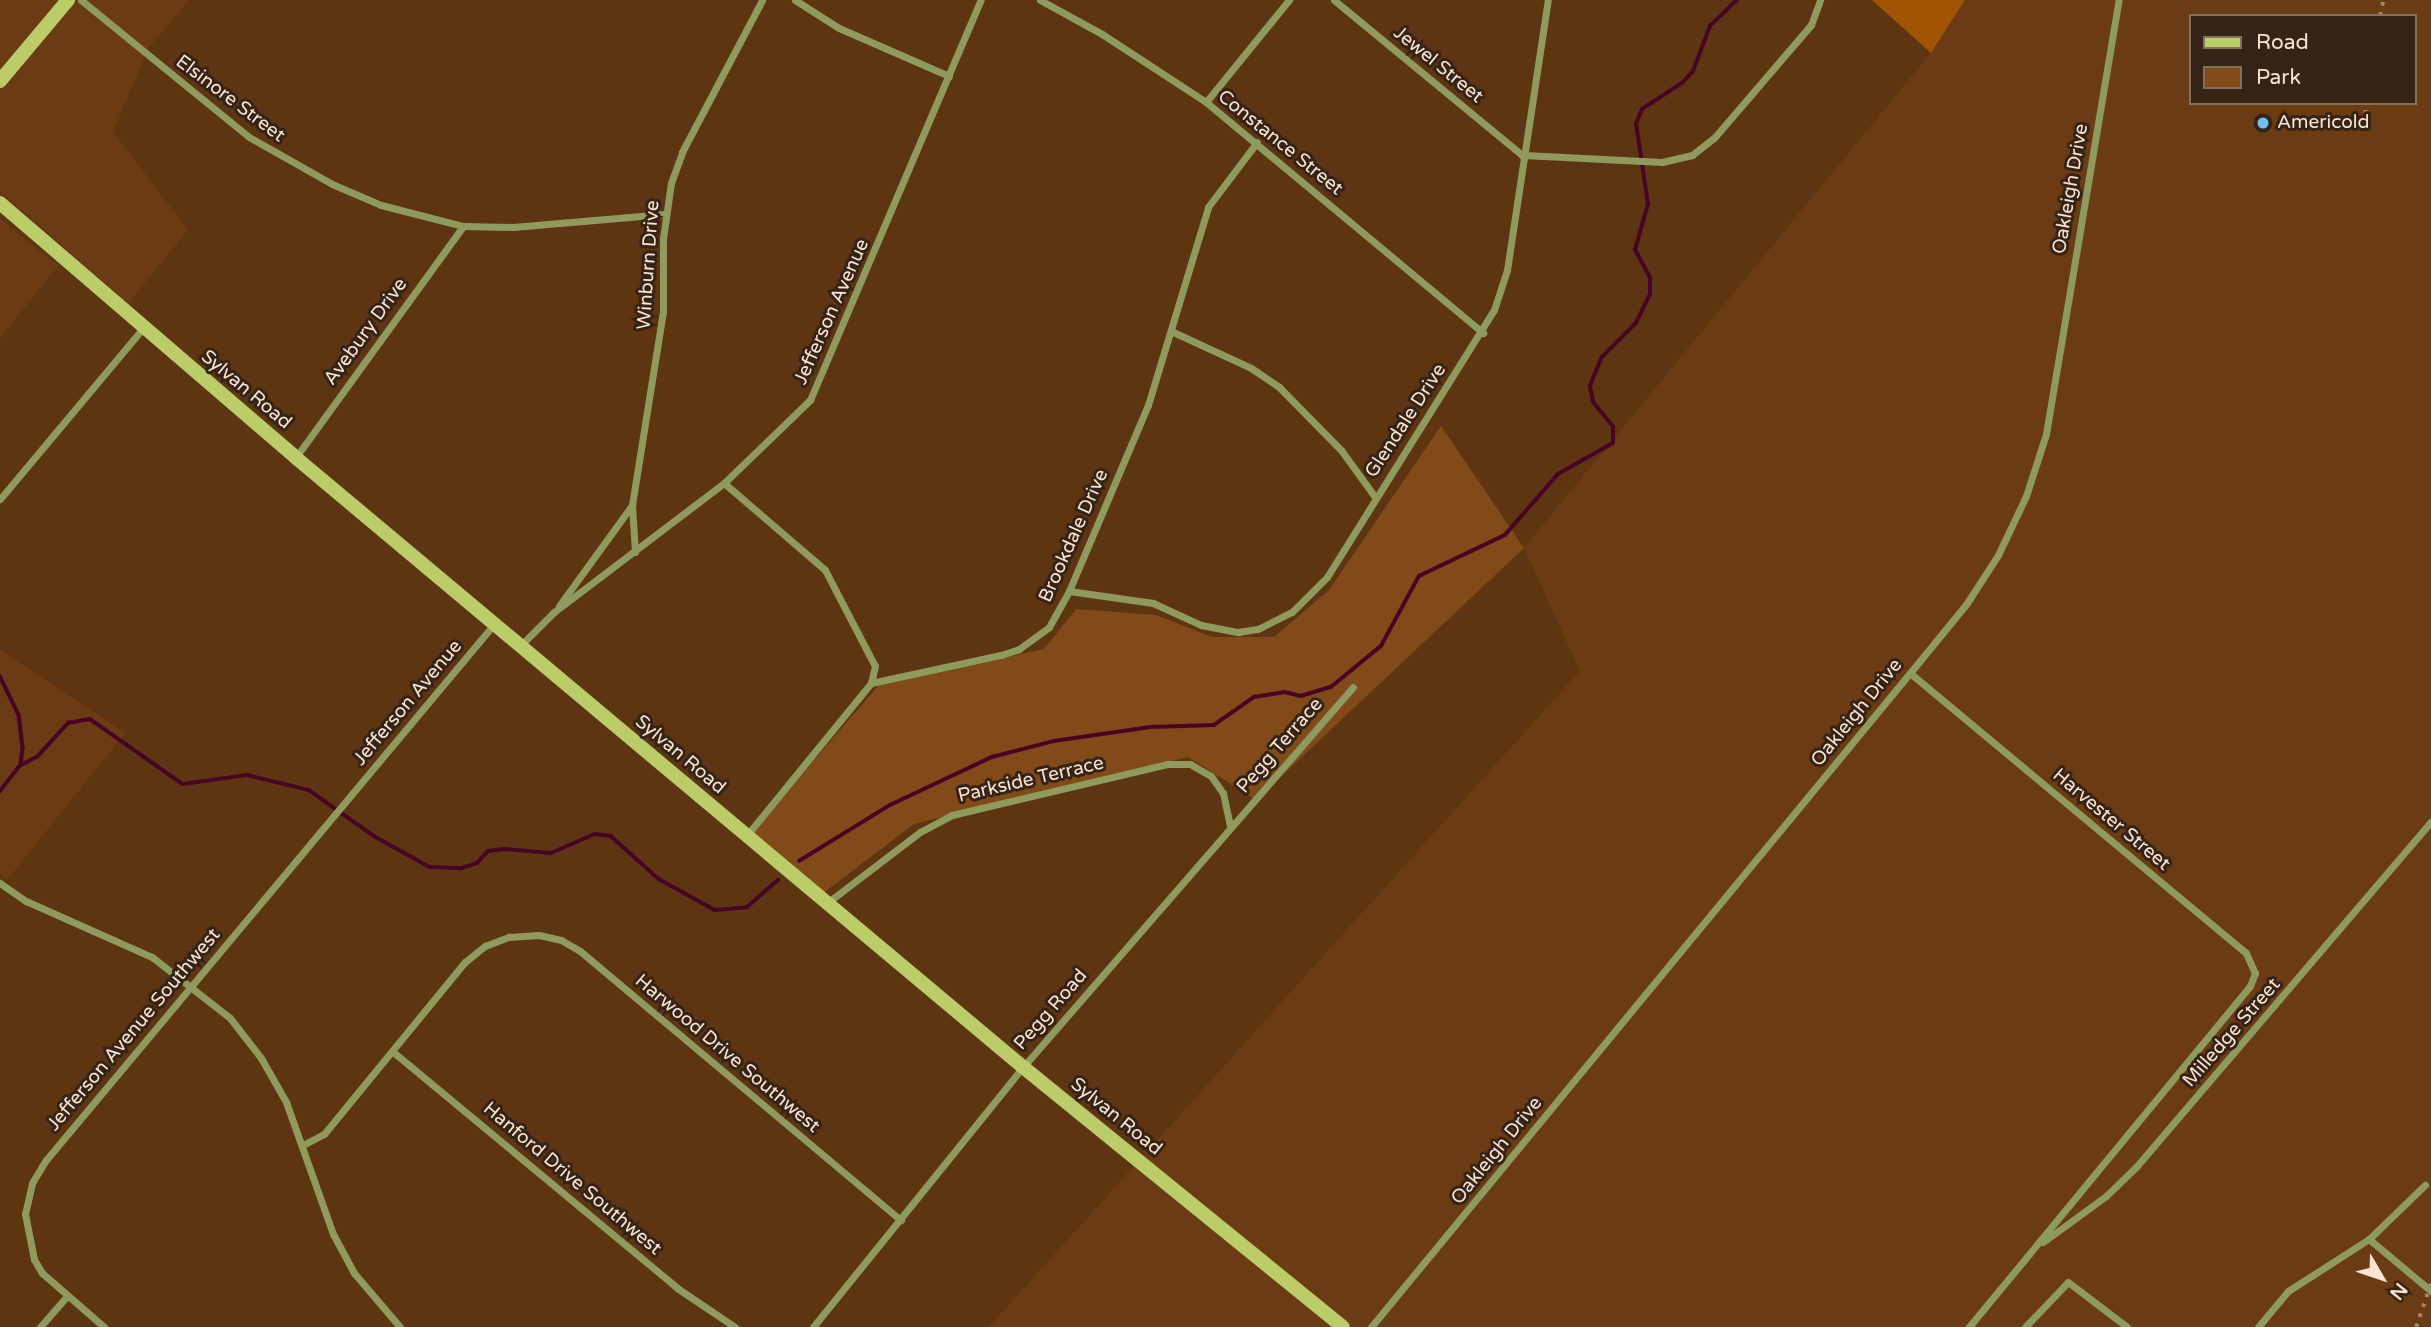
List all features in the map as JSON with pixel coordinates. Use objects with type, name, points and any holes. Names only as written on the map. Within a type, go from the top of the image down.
[{"type":"main road","points":[[0,81],[68,0]]},
{"type":"main road","name":"Sylvan Road","points":[[0,203],[295,457],[827,903],[1023,1067],[1343,1327]]},
{"type":"street","name":"Elsinore Street","points":[[81,0],[217,113],[283,158],[381,205],[463,226],[513,227],[664,214]]},
{"type":"street","name":"Winburn Drive","points":[[635,552],[632,505],[663,312],[664,214],[682,152],[762,0]]},
{"type":"street","points":[[795,0],[839,28],[949,76]]},
{"type":"street","name":"Jefferson Avenue","points":[[520,646],[554,612],[724,484],[797,416],[821,384],[981,0]]},
{"type":"street","name":"Constance Street","points":[[1040,0],[1102,34],[1206,102],[1483,333]]},
{"type":"street","points":[[1206,102],[1289,0]]},
{"type":"street","name":"Jewel Street","points":[[1334,0],[1521,155]]},
{"type":"street","name":"Glendale Drive","points":[[1069,591],[1153,603],[1218,631],[1258,629],[1292,612],[1309,597],[1483,333],[1507,270],[1521,155],[1548,0]]},
{"type":"street","points":[[1521,155],[1662,162],[1692,155],[1714,138],[1811,25],[1820,0]]},
{"type":"street","name":"Oakleigh Drive","points":[[1371,1327],[1967,603],[1998,555],[2026,496],[2046,434],[2119,0]]},
{"type":"street","name":"Brookdale Drive","points":[[871,683],[1019,649],[1049,627],[1069,591],[1148,405],[1208,207],[1257,142]]},
{"type":"street","name":"Avebury Drive","points":[[295,457],[463,226]]},
{"type":"street","points":[[0,499],[143,328]]},
{"type":"street","points":[[1171,331],[1251,368],[1279,387],[1341,450],[1375,497]]},
{"type":"street","points":[[724,484],[825,570],[875,666],[871,683],[747,836]]},
{"type":"street","points":[[554,612],[607,533],[632,505]]},
{"type":"street","name":"Jefferson Avenue","points":[[346,801],[494,624]]},
{"type":"street","name":"Harvester Street","points":[[1910,673],[2246,953],[2255,973],[2235,1004]]},
{"type":"street","name":"Pegg Terrace","points":[[1230,826],[1353,687]]},
{"type":"street","name":"Parkside Terrace","points":[[827,903],[920,832],[952,815],[1167,764],[1190,764],[1211,776],[1223,793],[1230,826]]},
{"type":"street","name":"Jefferson Avenue Southwest","points":[[104,1327],[42,1273],[28,1245],[25,1214],[32,1183],[346,801]]},
{"type":"street","name":"Milledge Street","points":[[2036,1246],[2089,1209],[2136,1167],[2431,821]]},
{"type":"street","name":"Pegg Road","points":[[813,1327],[1023,1067],[1230,826]]},
{"type":"street","points":[[0,883],[26,901],[152,957],[193,984],[230,1018],[261,1058],[286,1102],[332,1234],[354,1273],[400,1327]]},
{"type":"street","name":"Harwood Drive Southwest","points":[[392,1051],[465,962],[485,946],[523,936],[561,940],[580,951],[901,1220]]},
{"type":"street","name":"Milledge Street","points":[[1969,1327],[2235,1004]]},
{"type":"street","points":[[303,1145],[324,1134],[392,1051]]},
{"type":"street","name":"Hanford Drive Southwest","points":[[392,1051],[677,1288],[735,1327]]},
{"type":"street","points":[[2258,1327],[2288,1291],[2370,1239],[2425,1185]]},
{"type":"street","points":[[2370,1239],[2431,1291]]},
{"type":"street","points":[[2025,1327],[2068,1282],[2127,1327]]},
{"type":"street","points":[[40,1327],[66,1296]]},
{"type":"shaded area","points":[[0,0],[189,0],[149,47],[113,132],[188,230],[128,303],[0,191]]},
{"type":"shaded area","points":[[1872,0],[1965,0],[1931,53]]},
{"type":"shaded area","points":[[1965,0],[2431,0],[2431,1327],[989,1327],[1580,671],[1524,548],[1931,53]]},
{"type":"shaded area","points":[[0,219],[58,266],[0,338]]},
{"type":"shaded area","points":[[0,650],[125,733],[7,880],[0,874]]},
{"type":"green space","points":[[1441,426],[1524,548],[1256,800],[1188,757],[914,824],[822,894],[750,834],[879,685],[1044,649],[1076,609],[1156,615],[1212,637],[1274,637],[1329,590]]},
{"type":"waterway","points":[[799,861],[890,805],[992,757],[1054,741],[1150,727],[1214,725],[1254,697],[1285,692],[1301,696],[1331,687],[1381,646],[1419,576],[1505,535],[1558,474],[1613,443],[1613,427],[1593,402],[1590,386],[1602,357],[1636,323],[1650,294],[1650,278],[1635,250],[1648,204],[1636,124],[1642,109],[1682,83],[1693,71],[1710,26],[1737,0]]},
{"type":"waterway","points":[[0,676],[19,715],[23,747],[21,765],[0,792]]},
{"type":"waterway","points":[[21,765],[37,757],[68,723],[90,719],[183,784],[247,775],[309,790],[374,836],[430,867],[462,868],[477,863],[488,851],[504,849],[551,853],[595,834],[611,836],[659,879],[715,910],[747,907],[778,880]]},
{"type":"railway","points":[[2380,14],[2383,0]]},
{"type":"railway","points":[[2363,124],[2367,105]]},
{"type":"railway","points":[[2416,1327],[2431,1283]]},
{"type":"place","name":"Americold","points":[[2263,123]]}]
